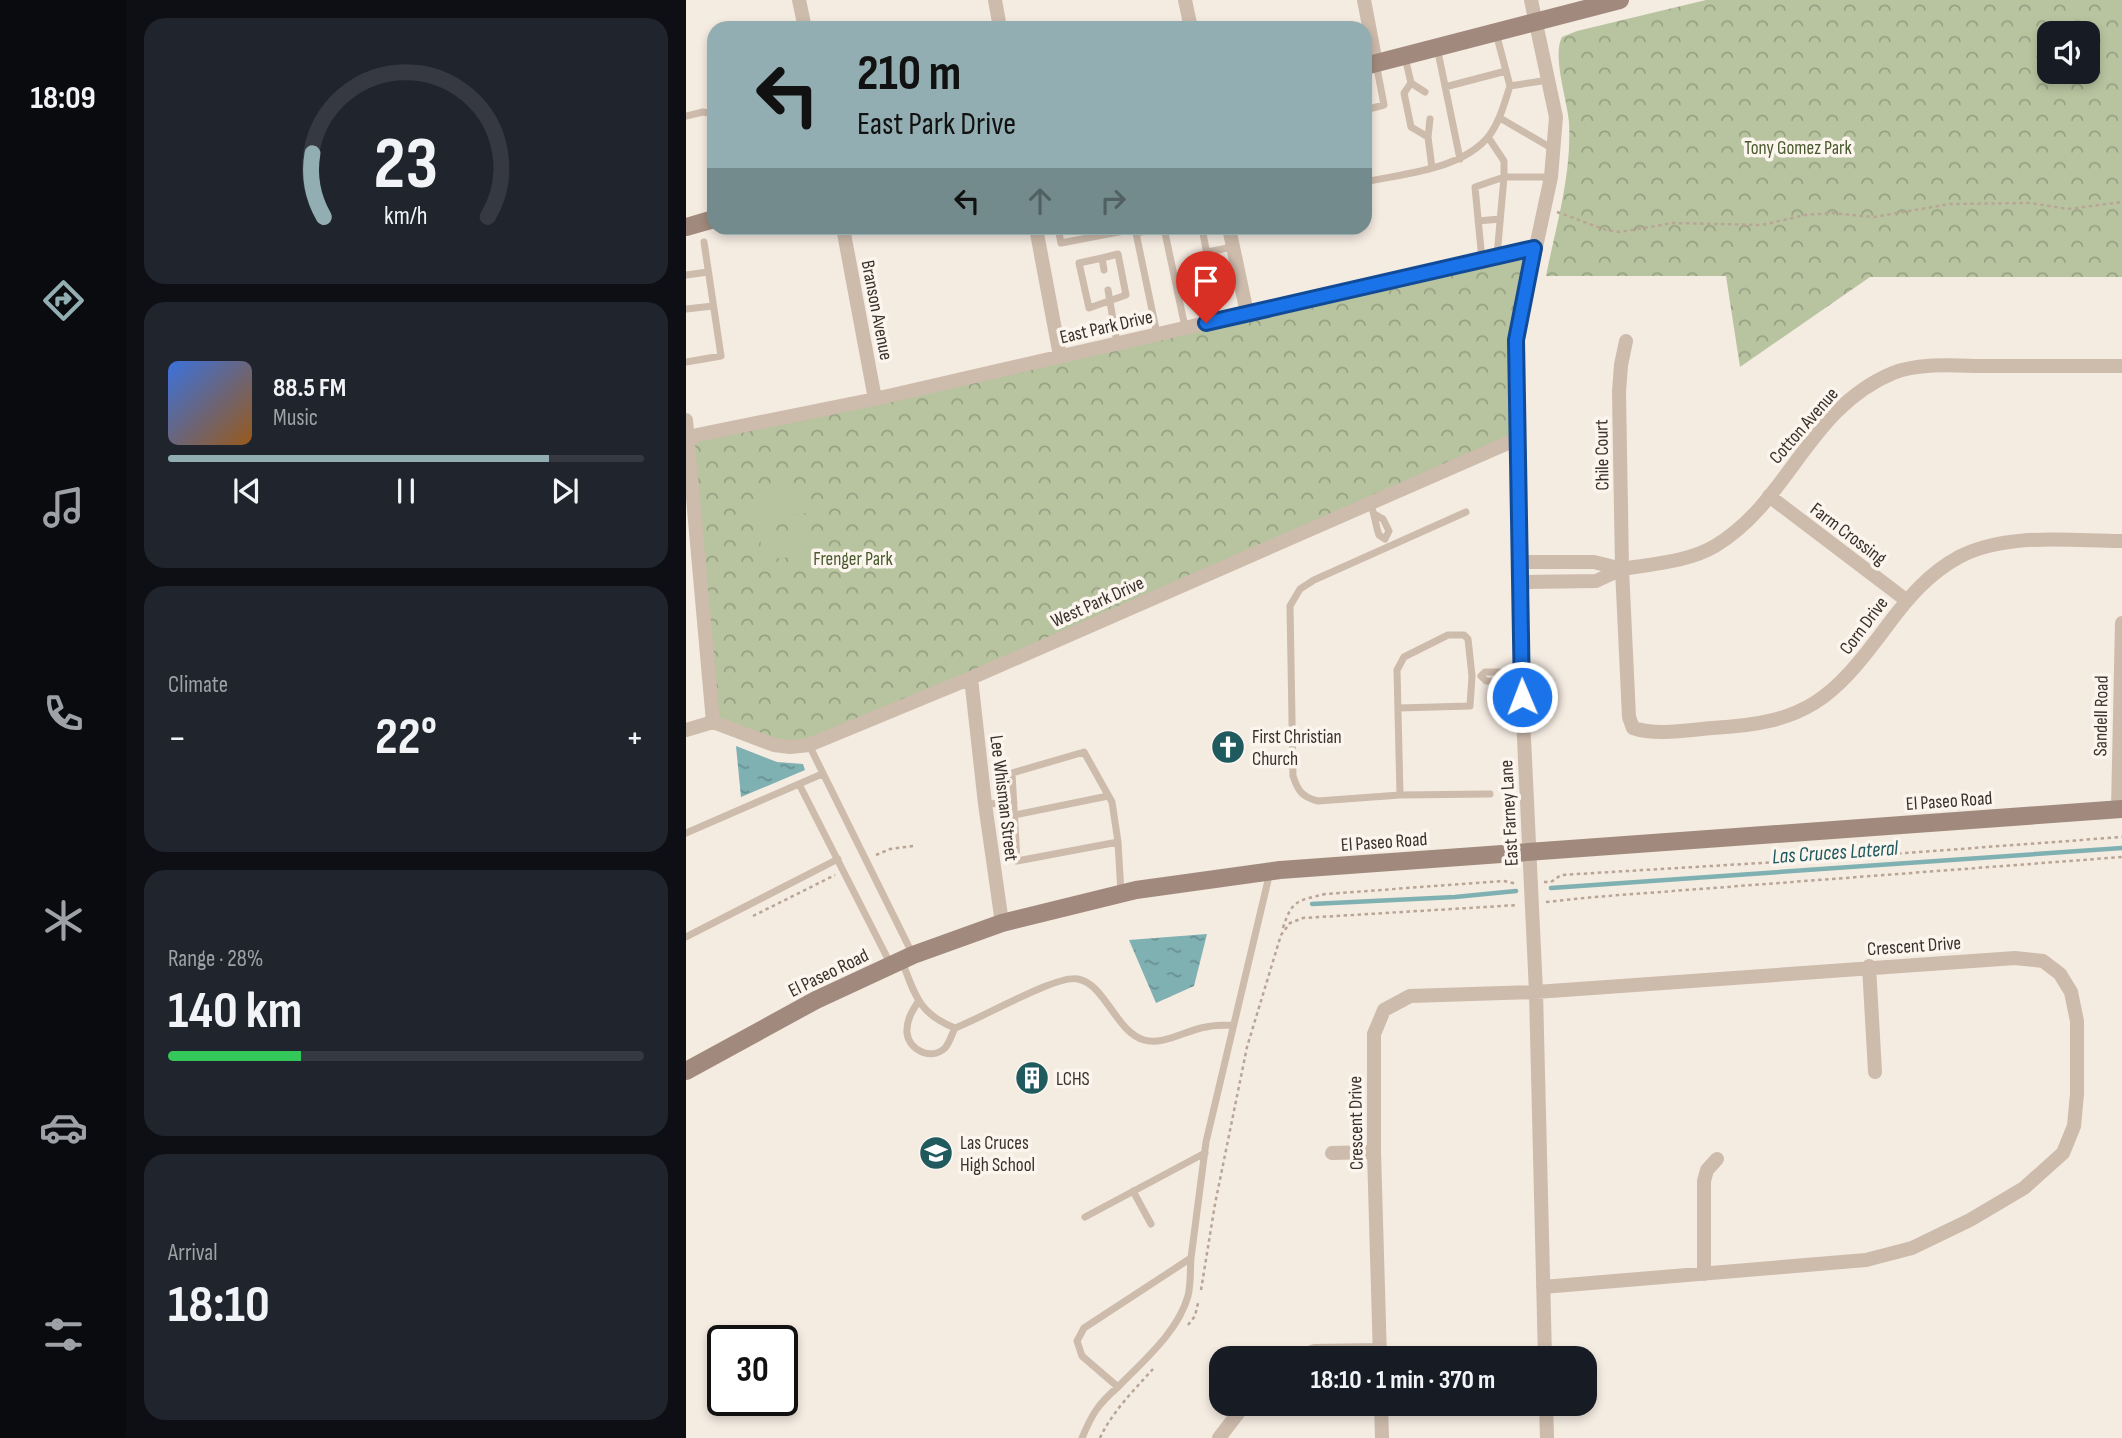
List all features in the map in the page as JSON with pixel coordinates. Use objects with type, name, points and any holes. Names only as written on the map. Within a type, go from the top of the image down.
[{"type":"main road","points":[[1372,64],[1620,0]]},
{"type":"main road","points":[[686,228],[707,221]]},
{"type":"main road","name":"El Paseo Road","points":[[686,1071],[816,1000],[902,960],[1002,923],[1121,894],[1205,878],[1529,851],[2120,809]]},
{"type":"street","points":[[799,0],[803,21]]},
{"type":"street","points":[[995,0],[999,21]]},
{"type":"street","points":[[1185,0],[1190,21]]},
{"type":"street","points":[[1364,0],[1366,21]]},
{"type":"street","name":"East Farney Lane","points":[[1531,0],[1556,117],[1551,177],[1516,340],[1520,582],[1515,676],[1533,904],[1545,1346]]},
{"type":"street","name":"Branson Avenue","points":[[844,235],[875,399]]},
{"type":"street","points":[[1037,235],[1060,356]]},
{"type":"street","points":[[1230,235],[1247,313]]},
{"type":"street","name":"East Park Drive","points":[[688,442],[697,435],[875,399],[1534,248]]},
{"type":"street","name":"Chile Court","points":[[1626,341],[1619,392],[1622,569],[1629,717],[1633,728]]},
{"type":"street","name":"Cotton Avenue","points":[[1520,582],[1595,582],[1622,569],[1686,557],[1713,547],[1742,526],[1769,496],[1821,428],[1851,397],[1876,381],[1897,372],[1947,366],[2122,366]]},
{"type":"street","points":[[686,420],[693,569],[713,722],[686,730]]},
{"type":"street","name":"West Park Drive","points":[[713,722],[774,744],[790,747],[808,745],[1373,509],[1517,439]]},
{"type":"street","name":"Farm Crossing","points":[[1769,496],[1906,600]]},
{"type":"street","name":"Corn Drive","points":[[1633,728],[1651,732],[1745,727],[1799,713],[1833,691],[1906,600],[1945,565],[1986,546],[2027,541],[2122,541]]},
{"type":"street","name":"Cotton Avenue","points":[[1519,562],[1594,562],[1622,569]]},
{"type":"street","name":"Sandell Road","points":[[2120,809],[2122,623]]},
{"type":"street","name":"Lee Whisman Street","points":[[971,678],[1002,923]]},
{"type":"street","name":"Crescent Drive","points":[[1379,1346],[1374,1034],[1384,1010],[1410,996],[1536,992],[1869,966],[2015,958],[2043,961],[2060,974],[2071,992],[2077,1021],[2077,1094],[2074,1126],[2063,1153],[2024,1188],[1970,1220],[1912,1248],[1866,1260],[1543,1287]]},
{"type":"street","points":[[1869,966],[1875,1072]]},
{"type":"street","points":[[1332,1153],[1374,1152]]},
{"type":"street","points":[[1704,1274],[1704,1181],[1707,1170],[1717,1159]]},
{"type":"street","points":[[1219,1438],[1236,1416]]},
{"type":"street","points":[[1381,1416],[1382,1438]]},
{"type":"street","points":[[1546,1416],[1547,1438]]},
{"type":"lane","points":[[1372,181],[1460,159],[1488,137],[1500,118],[1510,86],[1496,31]]},
{"type":"lane","points":[[1437,47],[1460,159]]},
{"type":"lane","points":[[1405,56],[1411,83],[1425,92]]},
{"type":"lane","points":[[1372,67],[1384,105],[1372,108]]},
{"type":"lane","points":[[1445,87],[1506,71]]},
{"type":"lane","points":[[1510,86],[1548,80]]},
{"type":"lane","points":[[1411,83],[1404,93],[1411,127],[1428,137]]},
{"type":"lane","points":[[686,116],[707,113]]},
{"type":"lane","points":[[1500,118],[1553,149]]},
{"type":"lane","points":[[1430,119],[1428,137],[1432,168]]},
{"type":"lane","points":[[1488,137],[1504,161],[1497,256]]},
{"type":"lane","points":[[1482,260],[1475,187],[1504,177],[1551,177]]},
{"type":"lane","points":[[1478,221],[1500,219]]},
{"type":"lane","points":[[1059,235],[1061,243],[1097,235]]},
{"type":"lane","points":[[1136,235],[1157,334]]},
{"type":"lane","points":[[1163,235],[1185,327]]},
{"type":"lane","points":[[1203,235],[1212,281],[1239,276]]},
{"type":"lane","points":[[686,362],[721,356],[704,242]]},
{"type":"lane","points":[[1206,252],[1233,247]]},
{"type":"lane","points":[[1118,254],[1126,295],[1088,308],[1079,263],[1102,258],[1118,254]]},
{"type":"lane","points":[[1102,258],[1104,270]]},
{"type":"lane","points":[[686,275],[708,272]]},
{"type":"lane","points":[[1108,290],[1117,343]]},
{"type":"lane","points":[[686,309],[713,306]]},
{"type":"lane","points":[[1373,509],[1374,523],[1379,535],[1387,542]]},
{"type":"lane","points":[[1466,512],[1387,542],[1300,589],[1290,606],[1293,776],[1297,789],[1305,797],[1318,801],[1401,795],[1490,794]]},
{"type":"lane","points":[[1398,708],[1470,706],[1472,676],[1468,639],[1464,635],[1448,635],[1404,657],[1397,670],[1398,708],[1401,795]]},
{"type":"lane","points":[[1472,676],[1503,672],[1515,676]]},
{"type":"lane","points":[[808,745],[864,860],[918,1002],[936,1021],[955,1028]]},
{"type":"lane","points":[[1118,842],[1017,861],[1012,773],[1084,752],[1112,802],[1118,842],[1121,894]]},
{"type":"lane","points":[[686,833],[822,774]]},
{"type":"lane","points":[[799,784],[844,871],[902,960]]},
{"type":"lane","points":[[1015,815],[1108,796]]},
{"type":"lane","points":[[985,804],[1014,803]]},
{"type":"lane","points":[[686,937],[838,859]]},
{"type":"lane","points":[[1082,1438],[1092,1413],[1101,1401],[1118,1387],[1167,1335],[1183,1310],[1189,1293],[1205,1153],[1232,1025],[1270,871]]},
{"type":"lane","points":[[918,1002],[910,1014],[907,1031],[910,1043],[919,1051],[932,1054],[944,1048],[955,1028],[1059,981],[1079,979],[1092,986],[1130,1033],[1145,1041],[1166,1039],[1206,1027],[1232,1025]]},
{"type":"lane","points":[[1085,1217],[1205,1153]]},
{"type":"lane","points":[[1133,1191],[1151,1224]]},
{"type":"lane","points":[[1118,1387],[1082,1356],[1077,1341],[1084,1328],[1191,1258]]},
{"type":"path","points":[[1557,212],[1605,230],[1620,232],[1672,223],[1762,225],[1805,215],[1831,213],[1874,217],[1950,204],[2031,203],[2068,209],[2122,202]]},
{"type":"path","points":[[1186,1327],[1195,1316],[1206,1271],[1215,1204],[1244,1060],[1281,935],[1291,906],[1297,901],[1325,894],[1504,881],[1514,884],[1551,882],[1561,875],[2122,837]]},
{"type":"path","points":[[864,860],[886,850],[913,846]]},
{"type":"path","points":[[1281,935],[1290,923],[1303,918],[1533,904],[1594,897],[2122,857]]},
{"type":"path","points":[[747,919],[844,871]]},
{"type":"path","points":[[1100,1438],[1127,1398],[1152,1369]]},
{"type":"green space","name":"Tony Gomez Park","points":[[1706,0],[2122,0],[2122,277],[1870,277],[1740,367],[1726,276],[1546,276],[1568,161],[1569,122],[1559,66],[1559,45],[1562,37]]},
{"type":"green space","name":"Frenger Park","points":[[1534,248],[1516,340],[1517,439],[809,745],[790,747],[713,722],[688,442]]},
{"type":"green space","points":[[805,490],[808,513],[757,518],[755,495]]},
{"type":"green space","points":[[810,531],[812,555],[762,560],[760,536]]},
{"type":"water","points":[[736,746],[777,762],[803,764],[805,770],[741,797]]},
{"type":"water","points":[[1207,934],[1194,986],[1156,1003],[1129,940]]},
{"type":"waterway","name":"Las Cruces Lateral","points":[[1551,888],[2122,848]]},
{"type":"waterway","name":"Las Cruces Lateral","points":[[1312,904],[1455,897],[1516,891]]},
{"type":"place","name":"First Christian Church","points":[[1228,747]]},
{"type":"place","name":"LCHS","points":[[1032,1078]]},
{"type":"place","name":"Las Cruces High School","points":[[936,1153]]},
{"type":"route","points":[[1206,323],[1534,248],[1516,340],[1522,697]]}]
